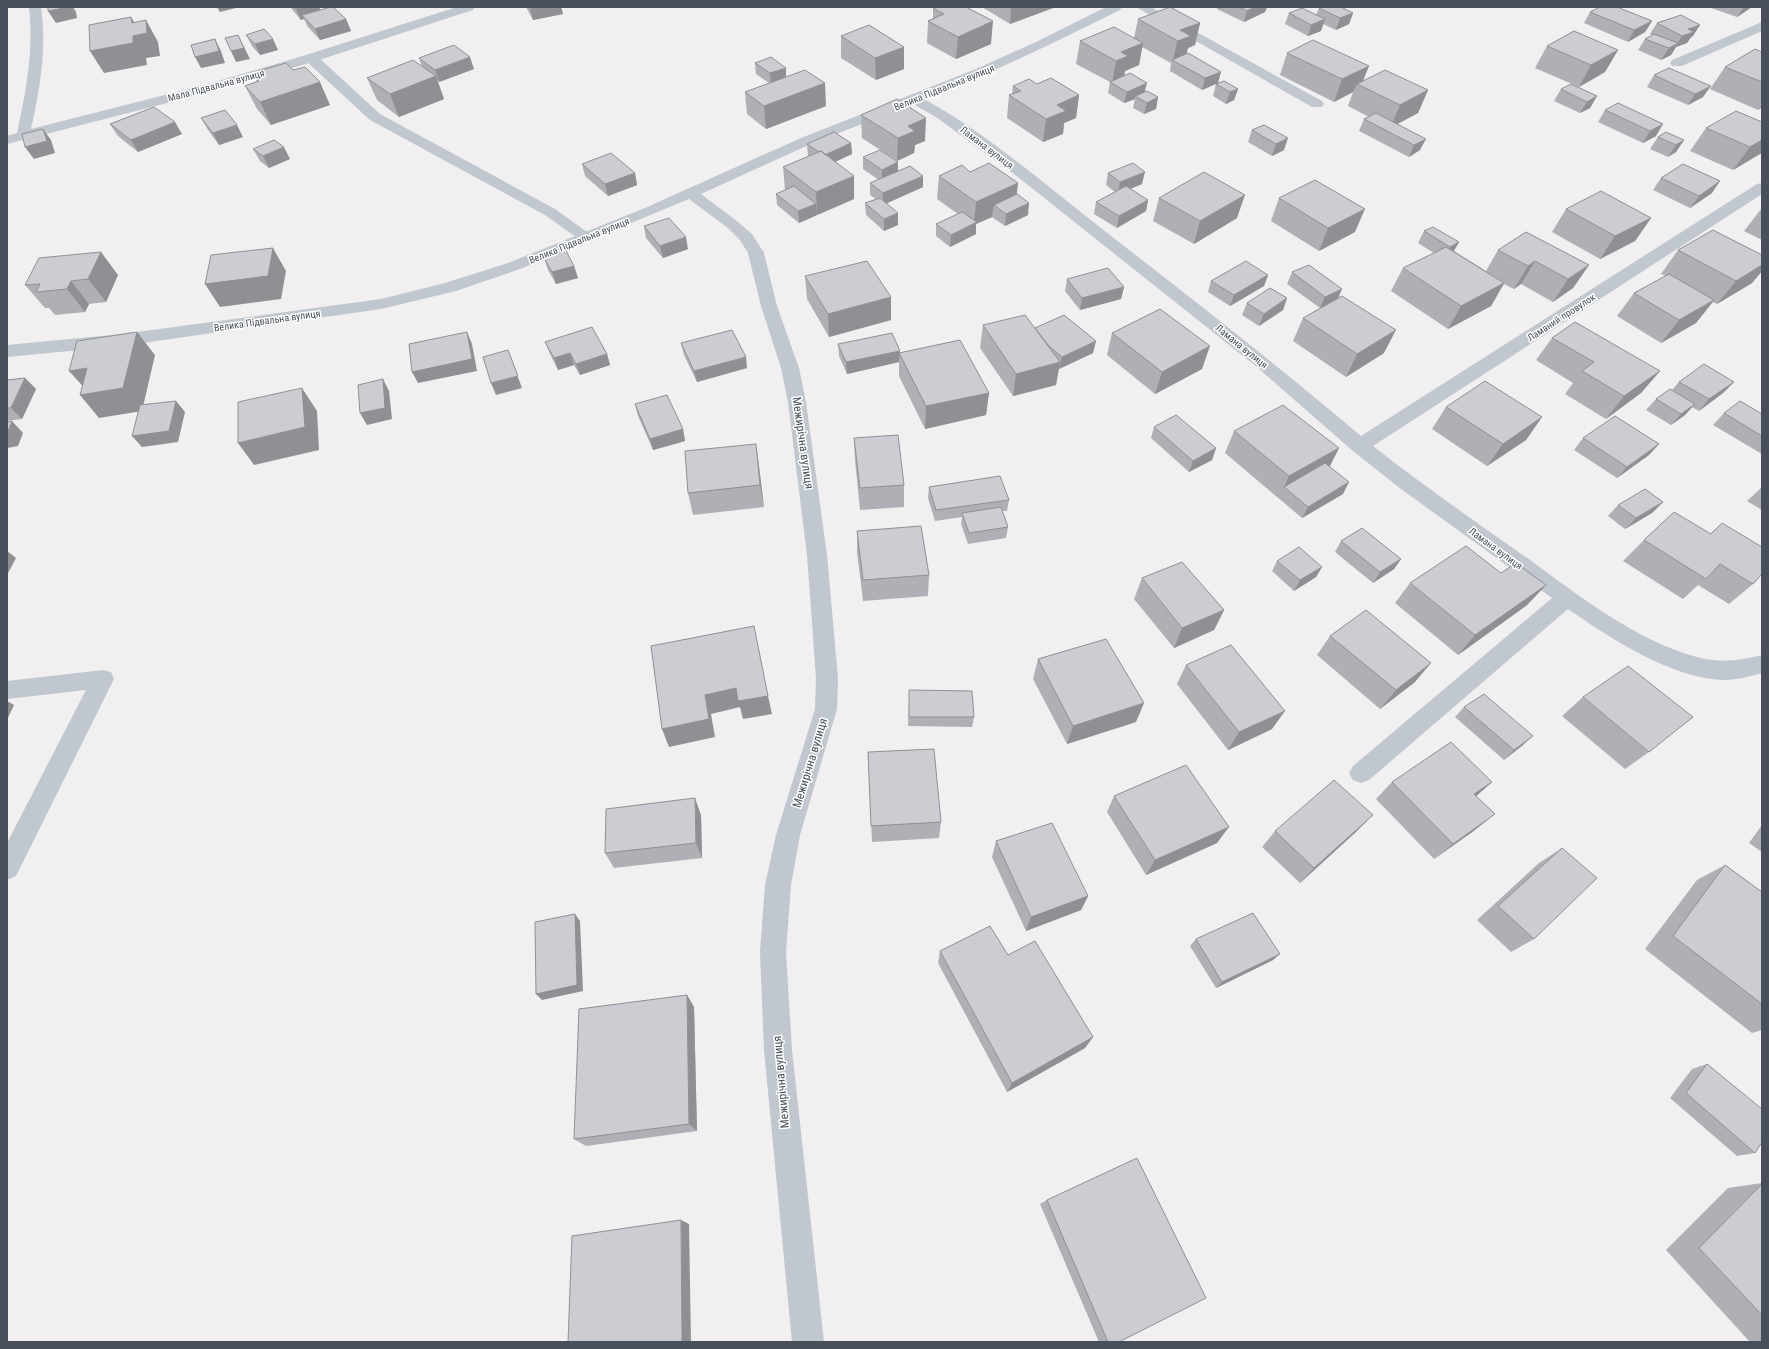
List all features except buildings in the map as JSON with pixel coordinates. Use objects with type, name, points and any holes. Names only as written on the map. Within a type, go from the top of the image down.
[{"type":"street","points":[[23,136],[33,87],[38,49],[38,29],[35,7]]},
{"type":"street","name":"Мала Підвальна вулиця","points":[[7,140],[213,87],[311,58],[469,7]]},
{"type":"street","name":"Велика Підвальна вулиця","points":[[7,351],[122,340],[381,304],[417,297],[479,278],[586,237],[691,194],[806,142],[914,100],[1016,57],[1116,7]]},
{"type":"street","points":[[1142,7],[1317,104]]},
{"type":"street","points":[[1677,62],[1762,26]]},
{"type":"street","points":[[311,58],[358,102],[381,120],[531,201],[570,225],[586,237]]},
{"type":"street","name":"Ламана вулиця","points":[[914,100],[941,114],[1019,171],[1252,354],[1360,446],[1408,484],[1567,598],[1621,632],[1690,664],[1718,670],[1746,669],[1762,664]]},
{"type":"street","name":"Ламаний провулок","points":[[1360,446],[1762,188]]},
{"type":"street","name":"Межирічна вулиця","points":[[691,194],[733,225],[746,237],[756,253],[769,306],[790,368],[797,402],[817,555],[827,678],[826,709],[819,737],[788,835],[778,884],[772,952],[778,1058],[808,1342]]},
{"type":"street","points":[[1362,773],[1567,598]]},
{"type":"street","points":[[7,690],[103,679],[7,868]]}]
